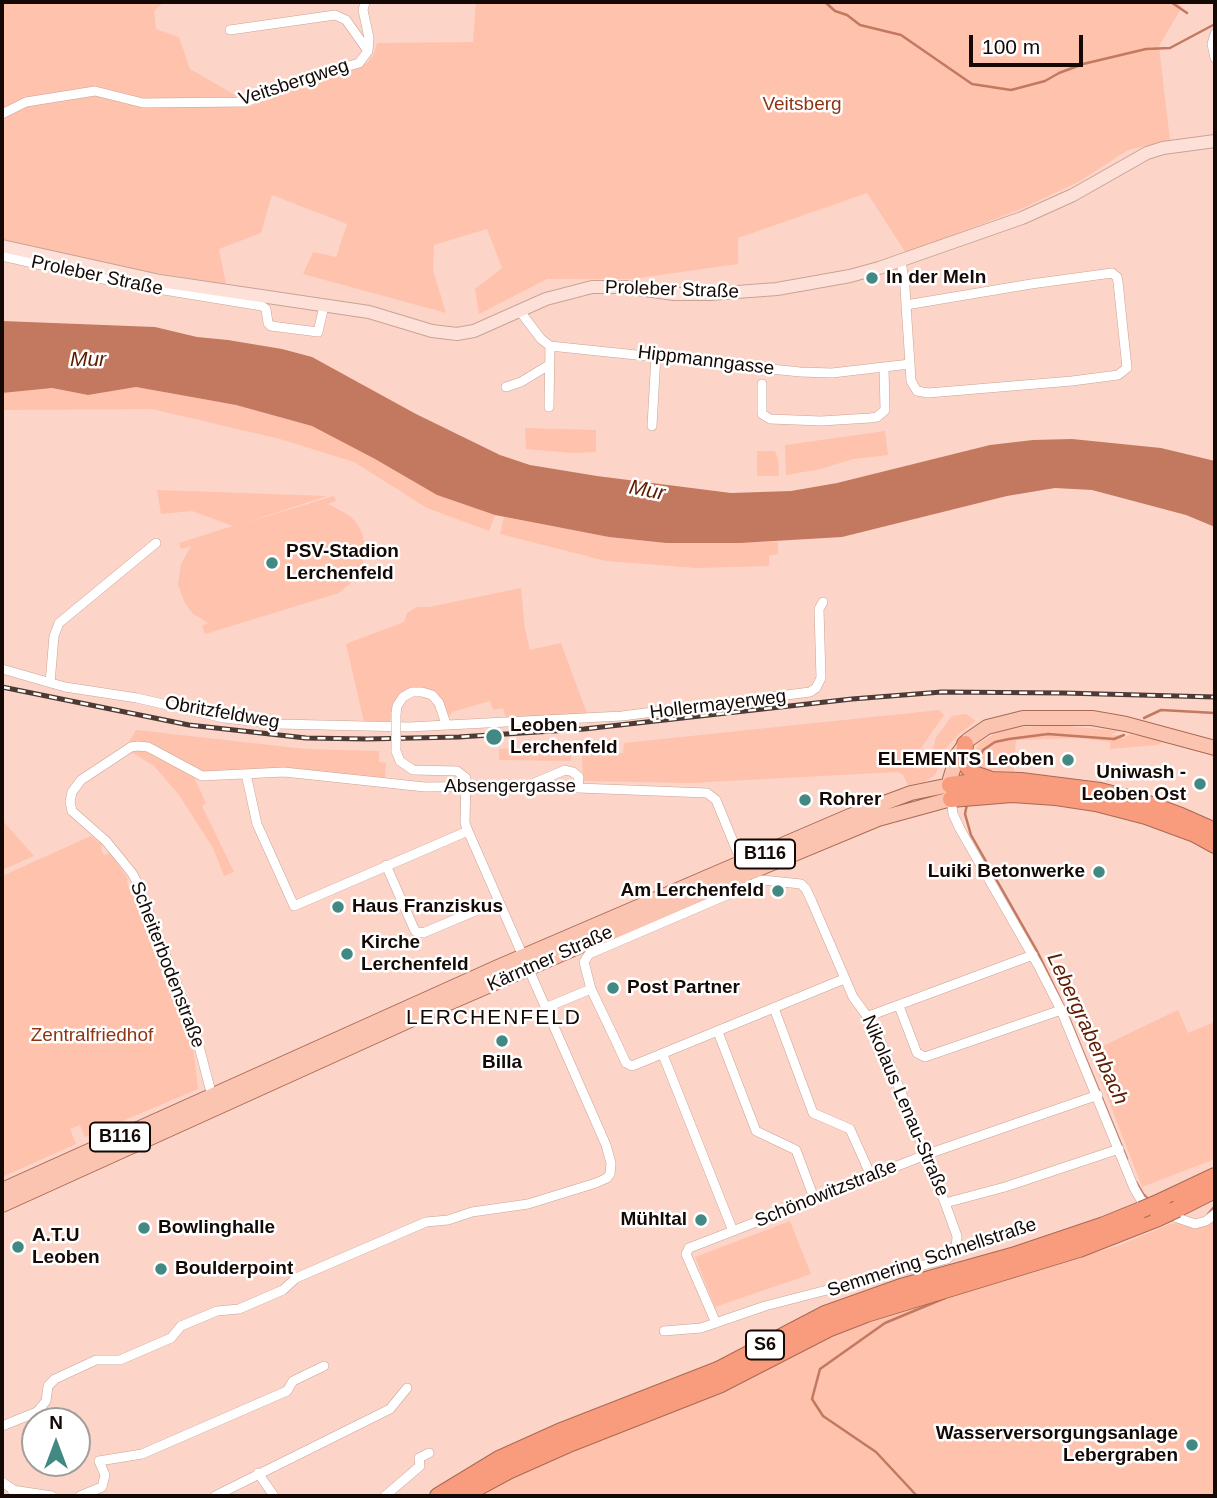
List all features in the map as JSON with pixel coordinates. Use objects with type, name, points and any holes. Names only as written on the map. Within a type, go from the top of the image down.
[{"type":"highway","points":[[965,744],[965,759],[970,769],[990,780]]},
{"type":"highway","points":[[950,792],[990,780],[1052,783],[1143,802],[1215,831]]},
{"type":"highway","points":[[950,792],[1056,797],[1096,803],[1146,816],[1195,834],[1215,845]]},
{"type":"highway","name":"Semmering Schnellstraße","points":[[439,1496],[499,1459],[559,1432],[718,1370],[825,1314],[901,1287],[1012,1256],[1104,1225],[1215,1176]]},
{"type":"highway","name":"Semmering Schnellstraße","points":[[462,1496],[508,1471],[571,1443],[721,1384],[830,1328],[905,1301],[1068,1253],[1158,1218],[1215,1190]]},
{"type":"main road","name":"Proleber Straße","points":[[2,246],[147,279],[369,312],[450,335],[474,331],[519,310],[562,294],[592,287],[624,287],[674,294],[752,292],[824,282],[871,271],[1048,207],[1147,153],[1173,146],[1215,141]]},
{"type":"main road","points":[[950,792],[953,765],[965,744],[987,727],[1023,718],[1092,718],[1126,724],[1215,748]]},
{"type":"main road","name":"Kärntner Straße","points":[[2,1205],[214,1102],[294,1055],[950,792]]},
{"type":"main road","name":"Kärntner Straße","points":[[2,1190],[214,1102],[526,962]]},
{"type":"street","name":"Veitsbergweg","points":[[2,114],[26,102],[95,91],[143,103],[246,102],[291,83],[359,63],[368,51],[369,38],[363,10],[365,2]]},
{"type":"street","points":[[229,30],[335,15],[346,20],[368,51]]},
{"type":"street","points":[[1215,34],[1212,44],[1215,58]]},
{"type":"street","name":"Proleber Straße","points":[[2,256],[121,283],[262,306],[267,309],[271,327],[318,332],[324,306]]},
{"type":"street","points":[[901,261],[910,364],[914,388],[917,391],[929,393],[1118,375],[1128,368],[1118,282],[1117,277],[1112,274],[1031,284],[906,305]]},
{"type":"street","points":[[519,310],[541,339],[550,346],[549,407]]},
{"type":"street","name":"Hippmanngasse","points":[[550,346],[656,355],[763,376],[832,373],[910,364]]},
{"type":"street","points":[[652,426],[656,355]]},
{"type":"street","points":[[506,387],[521,382],[549,365]]},
{"type":"street","points":[[763,376],[762,414],[770,419],[792,422],[877,417],[885,410],[884,367]]},
{"type":"street","points":[[50,683],[54,636],[59,622],[156,543]]},
{"type":"street","name":"Hollermayerweg","points":[[446,724],[622,716],[804,694],[816,688],[821,678],[820,609],[823,602]]},
{"type":"street","name":"Obritzfeldweg","points":[[2,669],[50,683],[137,698],[224,718],[278,724],[363,727],[446,724]]},
{"type":"street","points":[[2,1426],[37,1412],[46,1401],[48,1386],[55,1379],[96,1360],[120,1360],[171,1338],[181,1326],[217,1311],[239,1309],[283,1290],[296,1278],[426,1222],[528,1203],[607,1178],[611,1168],[606,1145],[468,831],[466,778],[457,771],[413,770],[400,761],[396,751],[397,706],[403,697],[412,692],[432,695],[439,703],[446,724]]},
{"type":"street","name":"Scheiterbodenstraße","points":[[214,1102],[195,1031],[138,884],[106,841],[72,811],[70,802],[72,792],[81,780],[131,747],[148,747],[202,776],[246,774]]},
{"type":"street","points":[[527,786],[565,771],[573,772],[579,777],[578,787]]},
{"type":"street","name":"Absengergasse","points":[[246,774],[284,772],[425,787],[578,787],[707,793],[716,800],[737,851]]},
{"type":"street","points":[[246,774],[257,824],[294,906],[468,831]]},
{"type":"street","points":[[950,792],[953,814],[960,829],[1033,955],[1061,1010],[1134,1188],[1144,1202],[1170,1216],[1195,1224],[1206,1221],[1215,1214]]},
{"type":"street","points":[[386,866],[418,933],[499,901]]},
{"type":"street","name":"Nikolaus Lenau-Straße","points":[[592,989],[584,965],[589,954],[762,880],[796,883],[805,887],[844,979],[853,997],[869,1017],[945,1203],[1005,1187],[1119,1149]]},
{"type":"street","points":[[869,1017],[1033,955]]},
{"type":"street","points":[[545,1008],[592,989],[627,1064],[634,1066],[844,979]]},
{"type":"street","points":[[899,1006],[917,1053],[925,1057],[1061,1010]]},
{"type":"street","points":[[774,1008],[813,1113],[850,1129],[871,1177]]},
{"type":"street","points":[[718,1032],[756,1131],[796,1150],[814,1198]]},
{"type":"street","name":"Schönowitzstraße","points":[[663,1055],[733,1231],[925,1154],[1098,1095]]},
{"type":"street","points":[[664,1331],[701,1328],[765,1306],[947,1259],[956,1250],[957,1236],[945,1203]]},
{"type":"street","points":[[716,1322],[686,1254],[689,1248],[733,1231]]},
{"type":"street","points":[[80,1496],[102,1487],[105,1475],[99,1461],[142,1454],[287,1391],[293,1381],[324,1366]]},
{"type":"street","points":[[215,1496],[390,1409],[407,1388]]},
{"type":"street","points":[[385,1496],[420,1466],[419,1458],[429,1453]]},
{"type":"street","points":[[258,1473],[274,1496]]},
{"type":"street","points":[[2,1482],[25,1496]]},
{"type":"street","points":[[12,1490],[52,1496]]},
{"type":"green space","name":"Veitsberg","points":[[2,2],[164,2],[154,11],[156,29],[179,37],[190,69],[237,96],[239,108],[252,106],[279,93],[367,63],[374,54],[377,43],[473,42],[476,2],[1178,2],[1182,7],[1159,46],[1170,140],[1128,150],[1080,181],[1021,209],[906,253],[867,193],[738,238],[738,264],[631,279],[547,279],[479,314],[475,289],[502,268],[487,229],[434,245],[433,270],[446,313],[303,274],[313,252],[336,257],[347,224],[272,195],[261,233],[219,249],[226,284],[132,269],[2,242]]},
{"type":"green space","points":[[136,387],[236,405],[312,426],[437,495],[495,515],[489,531],[427,508],[354,462],[280,439],[152,409],[2,410],[2,393],[52,388],[88,395]]},
{"type":"green space","points":[[525,428],[596,430],[596,452],[526,449]]},
{"type":"green space","points":[[885,431],[888,455],[853,459],[821,469],[786,475],[785,445]]},
{"type":"green space","points":[[757,451],[775,451],[779,476],[757,476]]},
{"type":"green space","points":[[157,490],[327,496],[235,526],[334,496],[336,501],[328,504],[347,514],[361,530],[364,541],[363,563],[355,579],[339,593],[205,634],[202,626],[208,623],[192,613],[178,585],[181,564],[191,546],[181,549],[179,543],[233,526],[192,511],[161,514]]},
{"type":"green space","points":[[504,517],[609,537],[666,543],[778,542],[778,554],[769,556],[769,566],[696,568],[606,561],[500,534]]},
{"type":"green space","points":[[521,588],[530,650],[561,643],[588,716],[506,719],[503,708],[493,710],[490,701],[452,712],[450,716],[430,690],[420,687],[408,689],[399,695],[393,704],[390,721],[364,722],[346,644],[404,622],[407,613],[417,607],[429,607]]},
{"type":"green space","points":[[939,710],[944,715],[917,754],[906,757],[907,766],[919,769],[929,763],[936,737],[952,716],[966,714],[976,721],[947,747],[935,775],[924,782],[908,785],[903,775],[898,772],[690,783],[583,781],[582,754],[623,753],[624,743]]},
{"type":"green space","points":[[1057,725],[1118,731],[1111,735],[1120,735],[1123,739],[1130,734],[1163,742],[1157,745],[1110,749],[1110,742],[1080,738],[1016,740],[1014,771],[980,770],[971,758],[979,743],[998,732]]},
{"type":"green space","points":[[136,730],[306,749],[379,751],[379,762],[386,763],[385,778],[278,768],[205,774],[147,745],[129,742]]},
{"type":"green space","points":[[571,744],[571,761],[499,760],[499,749]]},
{"type":"green space","points":[[140,748],[194,777],[206,803],[202,806],[234,872],[224,876],[213,848],[179,795],[154,766],[133,753],[118,759],[119,756]]},
{"type":"green space","points":[[2,820],[34,856],[2,870]]},
{"type":"green space","name":"Zentralfriedhof","points":[[91,836],[102,845],[104,855],[110,853],[128,879],[131,892],[135,892],[163,973],[193,1045],[198,1089],[85,1137],[80,1125],[70,1129],[76,1144],[2,1177],[2,876]]},
{"type":"green space","points":[[1178,1010],[1188,1033],[1215,1022],[1215,1159],[1142,1187],[1090,1052]]},
{"type":"green space","points":[[1215,1218],[1215,1496],[475,1496],[600,1439],[688,1406],[802,1347],[879,1313],[1118,1246],[1170,1224]]},
{"type":"green space","points":[[790,1221],[811,1274],[715,1307],[695,1257]]},
{"type":"water","name":"Mur","points":[[2,321],[155,327],[197,337],[282,349],[312,357],[416,414],[500,455],[530,465],[731,493],[791,491],[837,483],[990,445],[1033,440],[1072,439],[1161,448],[1215,461],[1215,527],[1186,515],[1092,490],[1055,488],[1007,496],[842,537],[740,543],[666,543],[609,537],[495,515],[437,495],[312,426],[236,405],[136,387],[88,395],[52,388],[2,393]]},
{"type":"waterway","points":[[825,2],[860,25],[901,35],[972,84],[1011,90],[1045,81],[1083,64],[1146,49],[1170,48],[1215,24]]},
{"type":"waterway","points":[[1171,2],[1187,13]]},
{"type":"waterway","name":"Lebergrabenbach","points":[[1144,718],[1161,710],[1215,713]]},
{"type":"waterway","name":"Lebergrabenbach","points":[[976,767],[983,750],[995,742],[1048,734],[1114,739],[1124,735]]},
{"type":"waterway","name":"Lebergrabenbach","points":[[967,804],[965,814],[971,835],[1037,951],[1067,1013],[1127,1159]]},
{"type":"waterway","name":"Lebergrabenbach","points":[[1136,1182],[1148,1199]]},
{"type":"waterway","name":"Lebergrabenbach","points":[[1208,1214],[1215,1206]]},
{"type":"waterway","points":[[917,1496],[876,1452],[823,1416],[812,1399],[820,1369],[885,1323],[945,1298]]},
{"type":"railway","points":[[2,687],[189,725],[306,738],[367,739],[459,737],[584,729],[852,699],[942,692],[1215,697]]},
{"type":"place","name":"In der Meln","points":[[872,278]]},
{"type":"place","name":"PSV-Stadion Lerchenfeld","points":[[272,563]]},
{"type":"place","name":"Leoben Lerchenfeld","points":[[494,737]]},
{"type":"place","name":"ELEMENTS Leoben","points":[[1068,760]]},
{"type":"place","name":"Uniwash - Leoben Ost","points":[[1200,784]]},
{"type":"place","name":"Rohrer","points":[[805,800]]},
{"type":"place","name":"Luiki Betonwerke","points":[[1099,872]]},
{"type":"place","name":"Am Lerchenfeld","points":[[778,891]]},
{"type":"place","name":"Haus Franziskus","points":[[338,907]]},
{"type":"place","name":"Kirche Lerchenfeld","points":[[347,954]]},
{"type":"place","name":"Post Partner","points":[[613,988]]},
{"type":"place","name":"Billa","points":[[502,1041]]},
{"type":"place","name":"Mühltal","points":[[701,1220]]},
{"type":"place","name":"Bowlinghalle","points":[[144,1228]]},
{"type":"place","name":"A.T.U Leoben","points":[[18,1247]]},
{"type":"place","name":"Boulderpoint","points":[[161,1269]]},
{"type":"place","name":"Wasserversorgungsanlage Lebergraben","points":[[1192,1445]]},
{"type":"district","name":"LERCHENFELD","points":[[494,1018]]}]
